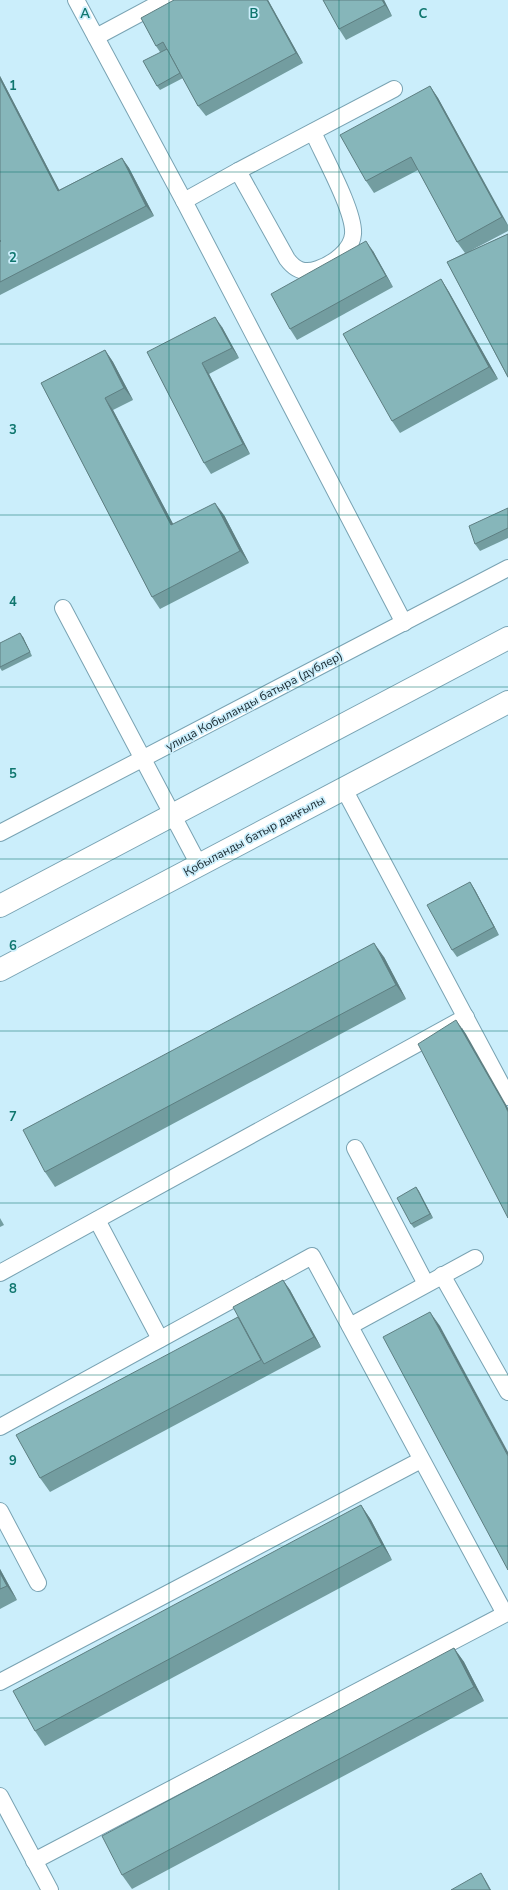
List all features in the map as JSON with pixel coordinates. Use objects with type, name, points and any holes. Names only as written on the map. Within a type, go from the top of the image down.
[{"type":"street","points":[[0,906],[508,638]]},
{"type":"street","name":"Қобыланды батыр даңғылы","points":[[0,970],[508,702]]},
{"type":"lane","points":[[76,0],[184,201],[404,623]]},
{"type":"lane","points":[[96,37],[165,0]]},
{"type":"lane","points":[[184,201],[394,89]]},
{"type":"lane","points":[[238,171],[287,259],[294,268],[303,271],[323,267],[345,251],[350,244],[353,234],[351,214],[312,132]]},
{"type":"lane","name":"улица Кобыланды батыра (дублер)","points":[[0,833],[508,568]]},
{"type":"lane","points":[[64,608],[171,816],[199,866]]},
{"type":"lane","points":[[344,789],[508,1097]]},
{"type":"lane","points":[[0,1273],[466,1017]]},
{"type":"lane","points":[[355,1148],[426,1284]]},
{"type":"lane","points":[[97,1220],[160,1339]]},
{"type":"lane","points":[[0,1427],[312,1256],[505,1614],[34,1861]]},
{"type":"lane","points":[[350,1326],[475,1258]]},
{"type":"lane","points":[[442,1275],[508,1392]]},
{"type":"lane","points":[[0,1682],[422,1460]]},
{"type":"lane","points":[[0,1511],[38,1583]]},
{"type":"lane","points":[[0,1796],[50,1890]]},
{"type":"building","points":[[174,0],[267,0],[296,53],[198,106],[163,42],[156,46],[141,18]]},
{"type":"building","points":[[323,0],[382,0],[385,5],[339,29]]},
{"type":"building","points":[[167,49],[180,73],[157,86],[143,61]]},
{"type":"building","points":[[0,79],[58,191],[122,158],[146,206],[0,282],[1,241]]},
{"type":"building","points":[[430,86],[502,217],[457,242],[411,157],[366,181],[340,135]]},
{"type":"building","points":[[508,234],[508,377],[447,262]]},
{"type":"building","points":[[366,241],[386,276],[290,329],[271,294]]},
{"type":"building","points":[[441,279],[489,367],[392,421],[343,334]]},
{"type":"building","points":[[215,317],[232,348],[202,363],[243,444],[204,463],[147,352]]},
{"type":"building","points":[[105,350],[124,388],[105,398],[171,525],[215,503],[240,551],[152,597],[41,383]]},
{"type":"building","points":[[508,508],[508,528],[475,544],[469,526]]},
{"type":"building","points":[[20,633],[30,652],[0,667],[0,643]]},
{"type":"building","points":[[470,882],[494,927],[452,950],[427,905]]},
{"type":"building","points":[[374,943],[396,985],[45,1172],[23,1130]]},
{"type":"building","points":[[456,1020],[508,1112],[508,1218],[418,1044]]},
{"type":"building","points":[[416,1187],[430,1214],[411,1224],[397,1198]]},
{"type":"building","points":[[283,1280],[314,1337],[264,1364],[233,1307]]},
{"type":"building","points":[[430,1312],[508,1456],[508,1570],[383,1337]]},
{"type":"building","points":[[238,1317],[261,1360],[40,1478],[16,1435]]},
{"type":"building","points":[[361,1505],[382,1545],[35,1731],[13,1691]]},
{"type":"building","points":[[0,1573],[7,1586],[0,1589]]},
{"type":"building","points":[[454,1648],[474,1687],[122,1875],[102,1836]]},
{"type":"building","points":[[481,1873],[490,1890],[451,1890]]}]
